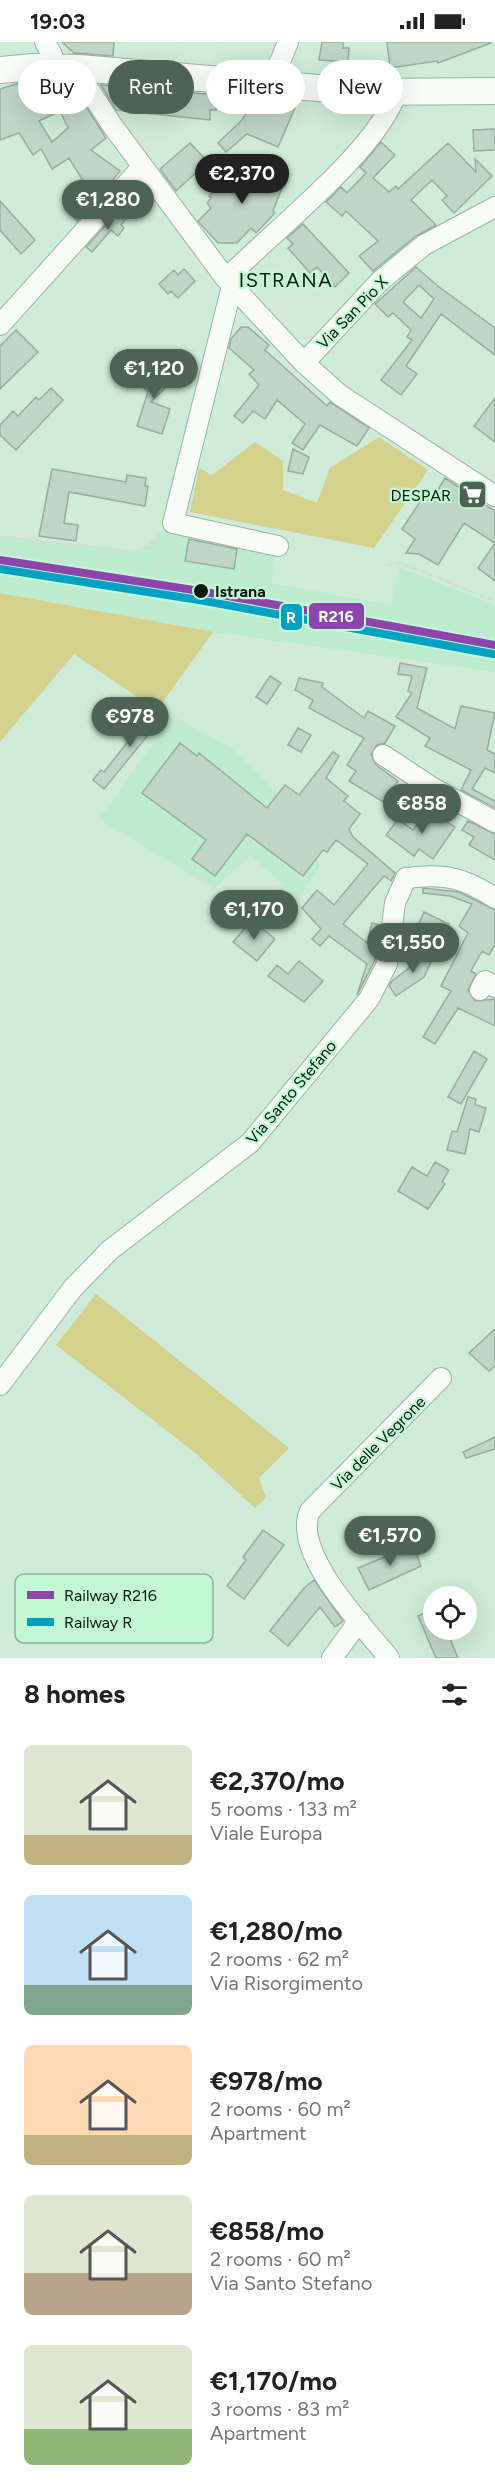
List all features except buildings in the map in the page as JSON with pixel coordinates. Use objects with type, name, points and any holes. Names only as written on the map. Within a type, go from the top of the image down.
[{"type":"main road","points":[[0,70],[18,69]]},
{"type":"main road","points":[[96,69],[206,79]]},
{"type":"main road","points":[[403,94],[495,91]]},
{"type":"street","name":"Via San Pio X","points":[[45,42],[52,55],[59,60]]},
{"type":"street","points":[[281,60],[288,42]]},
{"type":"street","points":[[288,42],[290,60]]},
{"type":"street","name":"Via San Pio X","points":[[96,99],[142,167],[229,283],[304,363],[340,394],[495,496]]},
{"type":"street","points":[[278,546],[173,523],[229,283],[341,169],[372,135],[386,114]]},
{"type":"street","points":[[0,326],[142,167]]},
{"type":"street","name":"Via San Pio X","points":[[304,363],[380,280],[424,245],[495,207]]},
{"type":"street","points":[[383,756],[433,788],[495,822]]},
{"type":"street","name":"Via Santo Stefano","points":[[0,1385],[74,1288],[110,1250],[250,1143],[369,999],[387,964],[395,903],[406,878],[431,875],[457,877],[495,898]]},
{"type":"street","name":"Via delle Vegrone","points":[[389,1658],[322,1572],[306,1534],[306,1519],[310,1511],[441,1378]]},
{"type":"street","points":[[332,1658],[359,1621]]},
{"type":"path","points":[[0,536],[135,551],[149,545],[161,531],[173,523]]},
{"type":"path","points":[[249,540],[242,577],[249,576]]},
{"type":"path","points":[[386,565],[400,563],[495,602]]},
{"type":"path","points":[[218,610],[220,597]]},
{"type":"path","points":[[219,603],[243,607]]},
{"type":"shaded area","points":[[379,437],[428,470],[374,548],[190,512],[199,468],[212,475],[255,442],[283,461],[283,490],[317,503],[330,468]]},
{"type":"shaded area","points":[[161,531],[277,550],[271,583],[391,605],[399,567],[495,605],[495,672],[213,632],[0,593],[0,536],[135,551],[149,545]]},
{"type":"shaded area","points":[[0,593],[213,632],[157,710],[74,654],[0,742]]},
{"type":"shaded area","points":[[173,716],[231,748],[282,797],[298,850],[321,863],[298,899],[251,855],[214,889],[99,819]]},
{"type":"shaded area","points":[[96,1294],[289,1448],[259,1478],[266,1498],[255,1508],[193,1451],[56,1345]]},
{"type":"rail line","name":"R216","points":[[0,560],[200,591],[495,645]]},
{"type":"rail line","name":"R","points":[[0,569],[199,600],[493,654]]},
{"type":"place","name":"DESPAR","points":[[472,495]]},
{"type":"place","name":"Istrana","points":[[201,591]]},
{"type":"district","name":"ISTRANA","points":[[286,280]]}]
